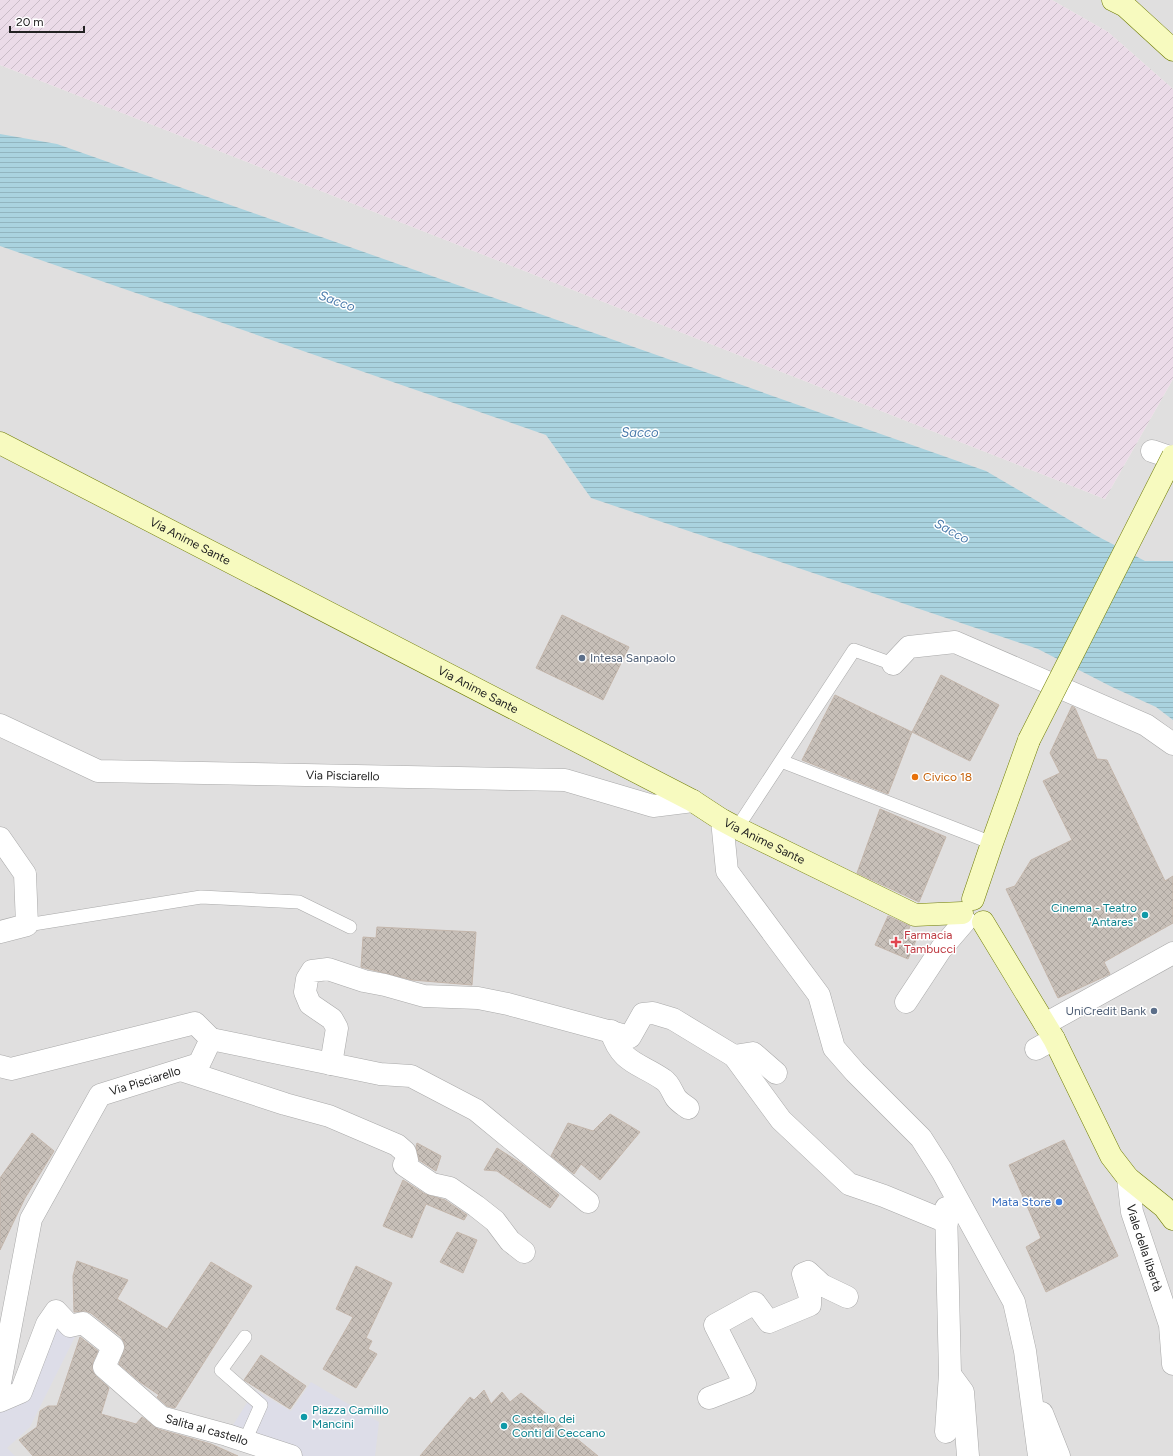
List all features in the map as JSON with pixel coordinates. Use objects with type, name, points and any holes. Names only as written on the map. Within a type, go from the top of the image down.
[{"type":"main road","points":[[1113,0],[1125,6],[1173,50]]},
{"type":"main road","name":"Via Anime Sante","points":[[0,443],[693,801],[729,824],[915,914],[971,914]]},
{"type":"main road","points":[[1173,457],[1029,740],[992,843],[971,914],[1045,1037],[1111,1156],[1128,1178],[1164,1207],[1173,1219]]},
{"type":"street","points":[[1152,451],[1173,457]]},
{"type":"street","points":[[893,664],[909,647],[955,642],[1146,725],[1173,744]]},
{"type":"street","name":"Via Pisciarello","points":[[0,725],[98,771],[565,780],[653,806],[693,801]]},
{"type":"street","points":[[729,824],[728,871],[819,995],[834,1048],[854,1072],[921,1138],[942,1171],[1014,1302],[1025,1351],[1039,1456]]},
{"type":"street","points":[[0,838],[25,874],[27,925],[0,932]]},
{"type":"street","points":[[906,1002],[941,949],[971,914]]},
{"type":"street","points":[[1045,1037],[1173,953]]},
{"type":"street","points":[[330,1064],[338,1028],[332,1019],[310,1004],[305,992],[307,979],[312,971],[328,969],[364,981],[385,985],[424,996],[478,998],[508,1004],[630,1037],[644,1014],[653,1013],[672,1020],[734,1056],[781,1120],[849,1184],[884,1196],[947,1222]]},
{"type":"street","points":[[0,1066],[11,1069],[195,1023],[211,1039],[380,1074],[410,1076],[476,1110],[588,1202]]},
{"type":"street","points":[[611,1031],[613,1039],[620,1051],[628,1059],[665,1081],[676,1098],[688,1108]]},
{"type":"street","name":"Via Pisciarello","points":[[0,1383],[31,1219],[100,1095],[199,1064],[211,1039]]},
{"type":"street","points":[[734,1056],[753,1053],[776,1073]]},
{"type":"street","points":[[181,1070],[285,1104],[330,1116],[397,1145],[405,1152],[407,1160],[404,1165],[432,1184],[450,1188],[476,1206],[495,1221],[510,1241],[524,1252]]},
{"type":"street","points":[[942,1171],[947,1222],[950,1374],[946,1432]]},
{"type":"street","name":"Viale della libertà","points":[[1128,1178],[1132,1212],[1170,1325],[1173,1364]]},
{"type":"street","points":[[710,1398],[745,1384],[715,1325],[755,1302],[769,1322],[810,1306],[810,1297],[803,1274],[808,1272],[822,1286],[847,1297]]},
{"type":"street","name":"Salita al castello","points":[[0,1401],[21,1392],[47,1324],[56,1311],[70,1326],[82,1322],[113,1348],[104,1367],[162,1417],[245,1440],[291,1456]]},
{"type":"street","points":[[950,1374],[963,1392],[968,1456]]},
{"type":"street","points":[[1031,1398],[1040,1406],[1059,1456]]},
{"type":"lane","points":[[729,824],[781,760],[854,650],[893,664]]},
{"type":"lane","points":[[781,760],[992,843]]},
{"type":"lane","points":[[27,925],[201,897],[299,902],[350,927]]},
{"type":"lane","points":[[245,1337],[222,1370],[261,1405],[245,1440]]},
{"type":"shaded area","points":[[0,0],[1052,0],[1108,32],[1173,89],[1173,379],[1105,499],[0,65]]},
{"type":"shaded area","points":[[1052,0],[1173,0],[1173,89],[1108,32]]},
{"type":"shaded area","points":[[0,65],[1105,499],[1173,379],[1173,1456],[0,1456]]},
{"type":"shaded area","points":[[45,1312],[78,1331],[30,1427],[7,1448],[15,1456],[0,1456],[0,1389],[23,1375]]},
{"type":"shaded area","name":"Piazza Camillo Mancini","points":[[311,1382],[379,1422],[375,1456],[256,1456],[223,1441],[255,1390],[291,1411]]},
{"type":"water","name":"Sacco","points":[[0,134],[57,144],[986,471],[1095,535],[1145,561],[1173,561],[1173,720],[1156,707],[1112,687],[1038,649],[591,498],[546,435],[0,246]]},
{"type":"building","name":"Intesa Sanpaolo","points":[[562,615],[629,647],[603,700],[536,668]]},
{"type":"building","points":[[941,675],[999,705],[970,761],[912,732]]},
{"type":"building","points":[[835,695],[912,732],[888,794],[802,760]]},
{"type":"building","points":[[1072,706],[1075,708],[1097,759],[1107,760],[1165,881],[1173,876],[1173,923],[1104,962],[1110,974],[1058,998],[1006,889],[1015,886],[1031,860],[1072,840],[1043,781],[1060,773],[1050,753]]},
{"type":"building","points":[[880,809],[946,837],[919,902],[857,873]]},
{"type":"building","name":"Farmacia Tambucci","points":[[888,916],[910,926],[907,934],[917,938],[908,959],[875,945]]},
{"type":"building","points":[[377,927],[476,932],[472,985],[412,980],[361,967],[363,937],[376,938]]},
{"type":"building","points":[[610,1114],[640,1132],[600,1180],[581,1164],[574,1174],[551,1156],[568,1123],[593,1131]]},
{"type":"building","points":[[32,1133],[54,1151],[25,1198],[0,1250],[0,1178]]},
{"type":"building","name":"Mata Store","points":[[1064,1140],[1118,1256],[1046,1292],[1026,1247],[1041,1238],[1009,1165]]},
{"type":"building","points":[[417,1143],[441,1156],[436,1171],[419,1160],[416,1147]]},
{"type":"building","points":[[497,1148],[522,1164],[559,1195],[550,1208],[497,1171],[484,1170]]},
{"type":"building","points":[[403,1180],[425,1194],[445,1200],[467,1215],[464,1220],[426,1204],[412,1238],[383,1226]]},
{"type":"building","points":[[457,1232],[477,1240],[463,1273],[440,1262]]},
{"type":"building","points":[[77,1261],[128,1280],[117,1299],[167,1329],[211,1262],[252,1286],[175,1408],[167,1406],[157,1397],[159,1395],[140,1382],[119,1364],[125,1347],[121,1337],[91,1313],[85,1311],[74,1312],[73,1276]]},
{"type":"building","points":[[356,1266],[392,1283],[366,1338],[372,1341],[368,1349],[377,1354],[356,1388],[323,1369],[353,1317],[336,1309]]},
{"type":"building","points":[[80,1337],[98,1351],[93,1362],[92,1370],[96,1376],[109,1388],[101,1414],[136,1424],[142,1417],[158,1429],[211,1444],[238,1456],[33,1456],[19,1440],[37,1427],[40,1411],[48,1406],[57,1406]]},
{"type":"building","points":[[261,1355],[306,1386],[290,1409],[244,1380]]},
{"type":"building","name":"Castello dei Conti di Ceccano","points":[[484,1390],[491,1404],[502,1392],[510,1402],[521,1393],[598,1456],[420,1456],[470,1397],[474,1400]]},
{"type":"place","name":"Intesa Sanpaolo","points":[[582,658]]},
{"type":"place","name":"Civico 18","points":[[915,777]]},
{"type":"place","name":"Cinema - Teatro \"Antares\"","points":[[1145,915]]},
{"type":"place","name":"Farmacia Tambucci","points":[[896,942]]},
{"type":"place","name":"UniCredit Bank","points":[[1154,1011]]},
{"type":"place","name":"Mata Store","points":[[1059,1202]]},
{"type":"place","name":"Piazza Camillo Mancini","points":[[304,1417]]},
{"type":"place","name":"Castello dei Conti di Ceccano","points":[[504,1426]]}]
